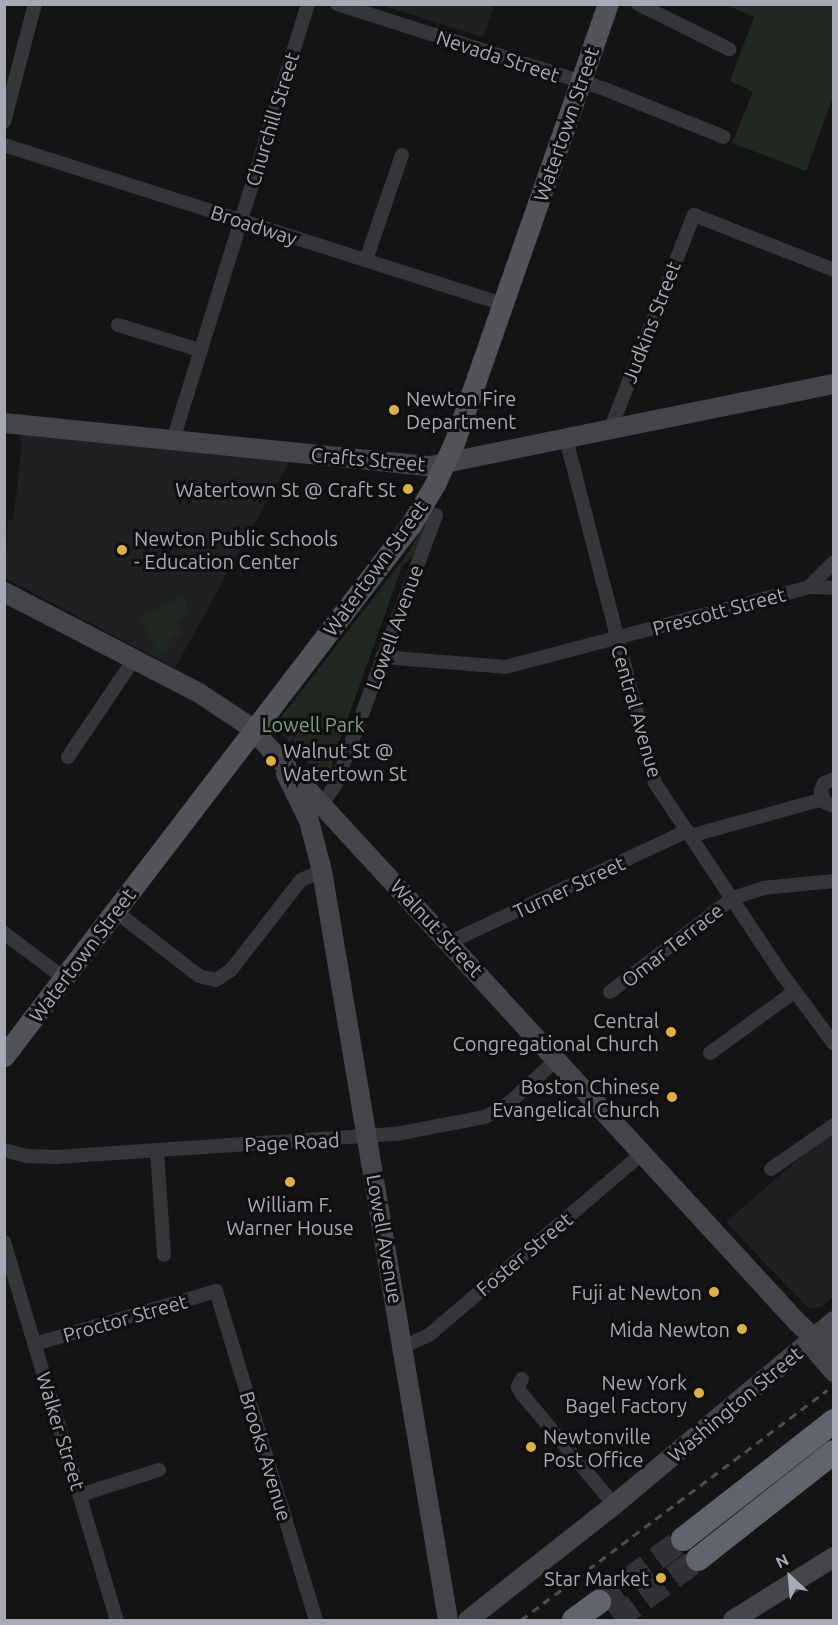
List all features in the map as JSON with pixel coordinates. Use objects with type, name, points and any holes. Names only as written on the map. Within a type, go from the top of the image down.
[{"type":"highway","points":[[683,1539],[834,1421]]},
{"type":"highway","points":[[698,1559],[834,1452]]},
{"type":"highway","points":[[574,1620],[599,1602]]},
{"type":"main road","name":"Watertown Street","points":[[4,1056],[410,526],[446,464],[608,4]]},
{"type":"main road","name":"Crafts Street","points":[[4,423],[424,465],[446,464],[832,380]]},
{"type":"main road","name":"Walnut Street","points":[[4,592],[207,698],[254,730],[642,1154],[813,1337],[817,1352],[833,1372]]},
{"type":"main road","name":"Lowell Avenue","points":[[277,755],[307,816],[321,865],[448,1620]]},
{"type":"main road","points":[[321,865],[324,843],[339,823]]},
{"type":"main road","name":"Washington Street","points":[[468,1620],[614,1505],[834,1321]]},
{"type":"main road","name":"Walnut Street","points":[[813,1337],[834,1344]]},
{"type":"main road","points":[[733,1620],[834,1557]]},
{"type":"street","points":[[4,122],[34,4]]},
{"type":"street","name":"Churchill Street","points":[[173,440],[308,4]]},
{"type":"street","name":"Nevada Street","points":[[337,4],[581,82],[724,137]]},
{"type":"street","points":[[638,4],[729,49]]},
{"type":"street","name":"Broadway","points":[[4,145],[503,304]]},
{"type":"street","points":[[366,260],[402,155]]},
{"type":"street","name":"Judkins Street","points":[[609,430],[694,214],[834,270]]},
{"type":"street","points":[[118,325],[200,350]]},
{"type":"street","name":"Central Avenue","points":[[566,439],[647,763],[655,783],[794,992],[834,1044]]},
{"type":"street","name":"Lowell Avenue","points":[[322,804],[336,784],[436,515]]},
{"type":"street","name":"Prescott Street","points":[[809,587],[834,562]]},
{"type":"street","name":"Prescott Street","points":[[382,657],[494,668],[809,587],[834,588]]},
{"type":"street","points":[[68,757],[134,659]]},
{"type":"street","points":[[828,803],[821,788],[834,779]]},
{"type":"street","name":"Turner Street","points":[[450,942],[688,834],[828,803]]},
{"type":"street","points":[[115,911],[198,976],[216,980],[231,970],[301,880],[321,865]]},
{"type":"street","name":"Omar Terrace","points":[[610,992],[733,898],[763,888],[834,881]]},
{"type":"street","points":[[4,933],[64,978]]},
{"type":"street","points":[[710,1053],[794,992]]},
{"type":"street","name":"Page Road","points":[[4,1150],[40,1157],[368,1138],[485,1117],[509,1103],[557,1059]]},
{"type":"street","points":[[771,1169],[834,1125]]},
{"type":"street","points":[[157,1150],[164,1255]]},
{"type":"street","name":"Foster Street","points":[[403,1347],[429,1335],[642,1154]]},
{"type":"street","name":"Walker Street","points":[[4,1242],[117,1620]]},
{"type":"street","name":"Proctor Street","points":[[35,1344],[216,1291]]},
{"type":"street","name":"Brooks Avenue","points":[[216,1291],[316,1620]]},
{"type":"street","points":[[522,1379],[518,1387],[522,1394],[614,1505]]},
{"type":"street","points":[[80,1495],[159,1470]]},
{"type":"shaded area","points":[[494,4],[483,37],[380,5]]},
{"type":"shaded area","name":"Newton Public Schools - Education Center","points":[[19,432],[290,460],[175,668],[5,578],[8,520],[13,521],[22,444]]},
{"type":"shaded area","points":[[833,1129],[833,1297],[821,1307],[809,1309],[726,1222]]},
{"type":"green space","points":[[726,5],[833,5],[833,97],[806,171],[732,143],[753,92],[730,81],[754,17]]},
{"type":"green space","name":"Lowell Park","points":[[428,516],[415,554],[402,566],[333,760],[330,780],[323,781],[275,725],[408,553]]},
{"type":"green space","points":[[184,596],[188,609],[177,624],[182,629],[179,638],[172,635],[166,651],[158,651],[139,617]]},
{"type":"tunnel","points":[[599,1602],[683,1539]]},
{"type":"tunnel","points":[[615,1620],[698,1559]]},
{"type":"railway","points":[[521,1620],[827,1390]]},
{"type":"place","name":"Newton Fire Department","points":[[394,410]]},
{"type":"place","name":"Watertown St @ Craft St","points":[[408,489]]},
{"type":"place","name":"Newton Public Schools - Education Center","points":[[122,550]]},
{"type":"place","name":"Walnut St @ Watertown St","points":[[271,761]]},
{"type":"place","name":"Central Congregational Church","points":[[671,1032]]},
{"type":"place","name":"Boston Chinese Evangelical Church","points":[[672,1097]]},
{"type":"place","name":"William F. Warner House","points":[[290,1182]]},
{"type":"place","name":"Fuji at Newton","points":[[714,1292]]},
{"type":"place","name":"Mida Newton","points":[[742,1329]]},
{"type":"place","name":"New York Bagel Factory","points":[[699,1393]]},
{"type":"place","name":"Newtonville Post Office","points":[[531,1447]]},
{"type":"place","name":"Star Market","points":[[661,1578]]}]
